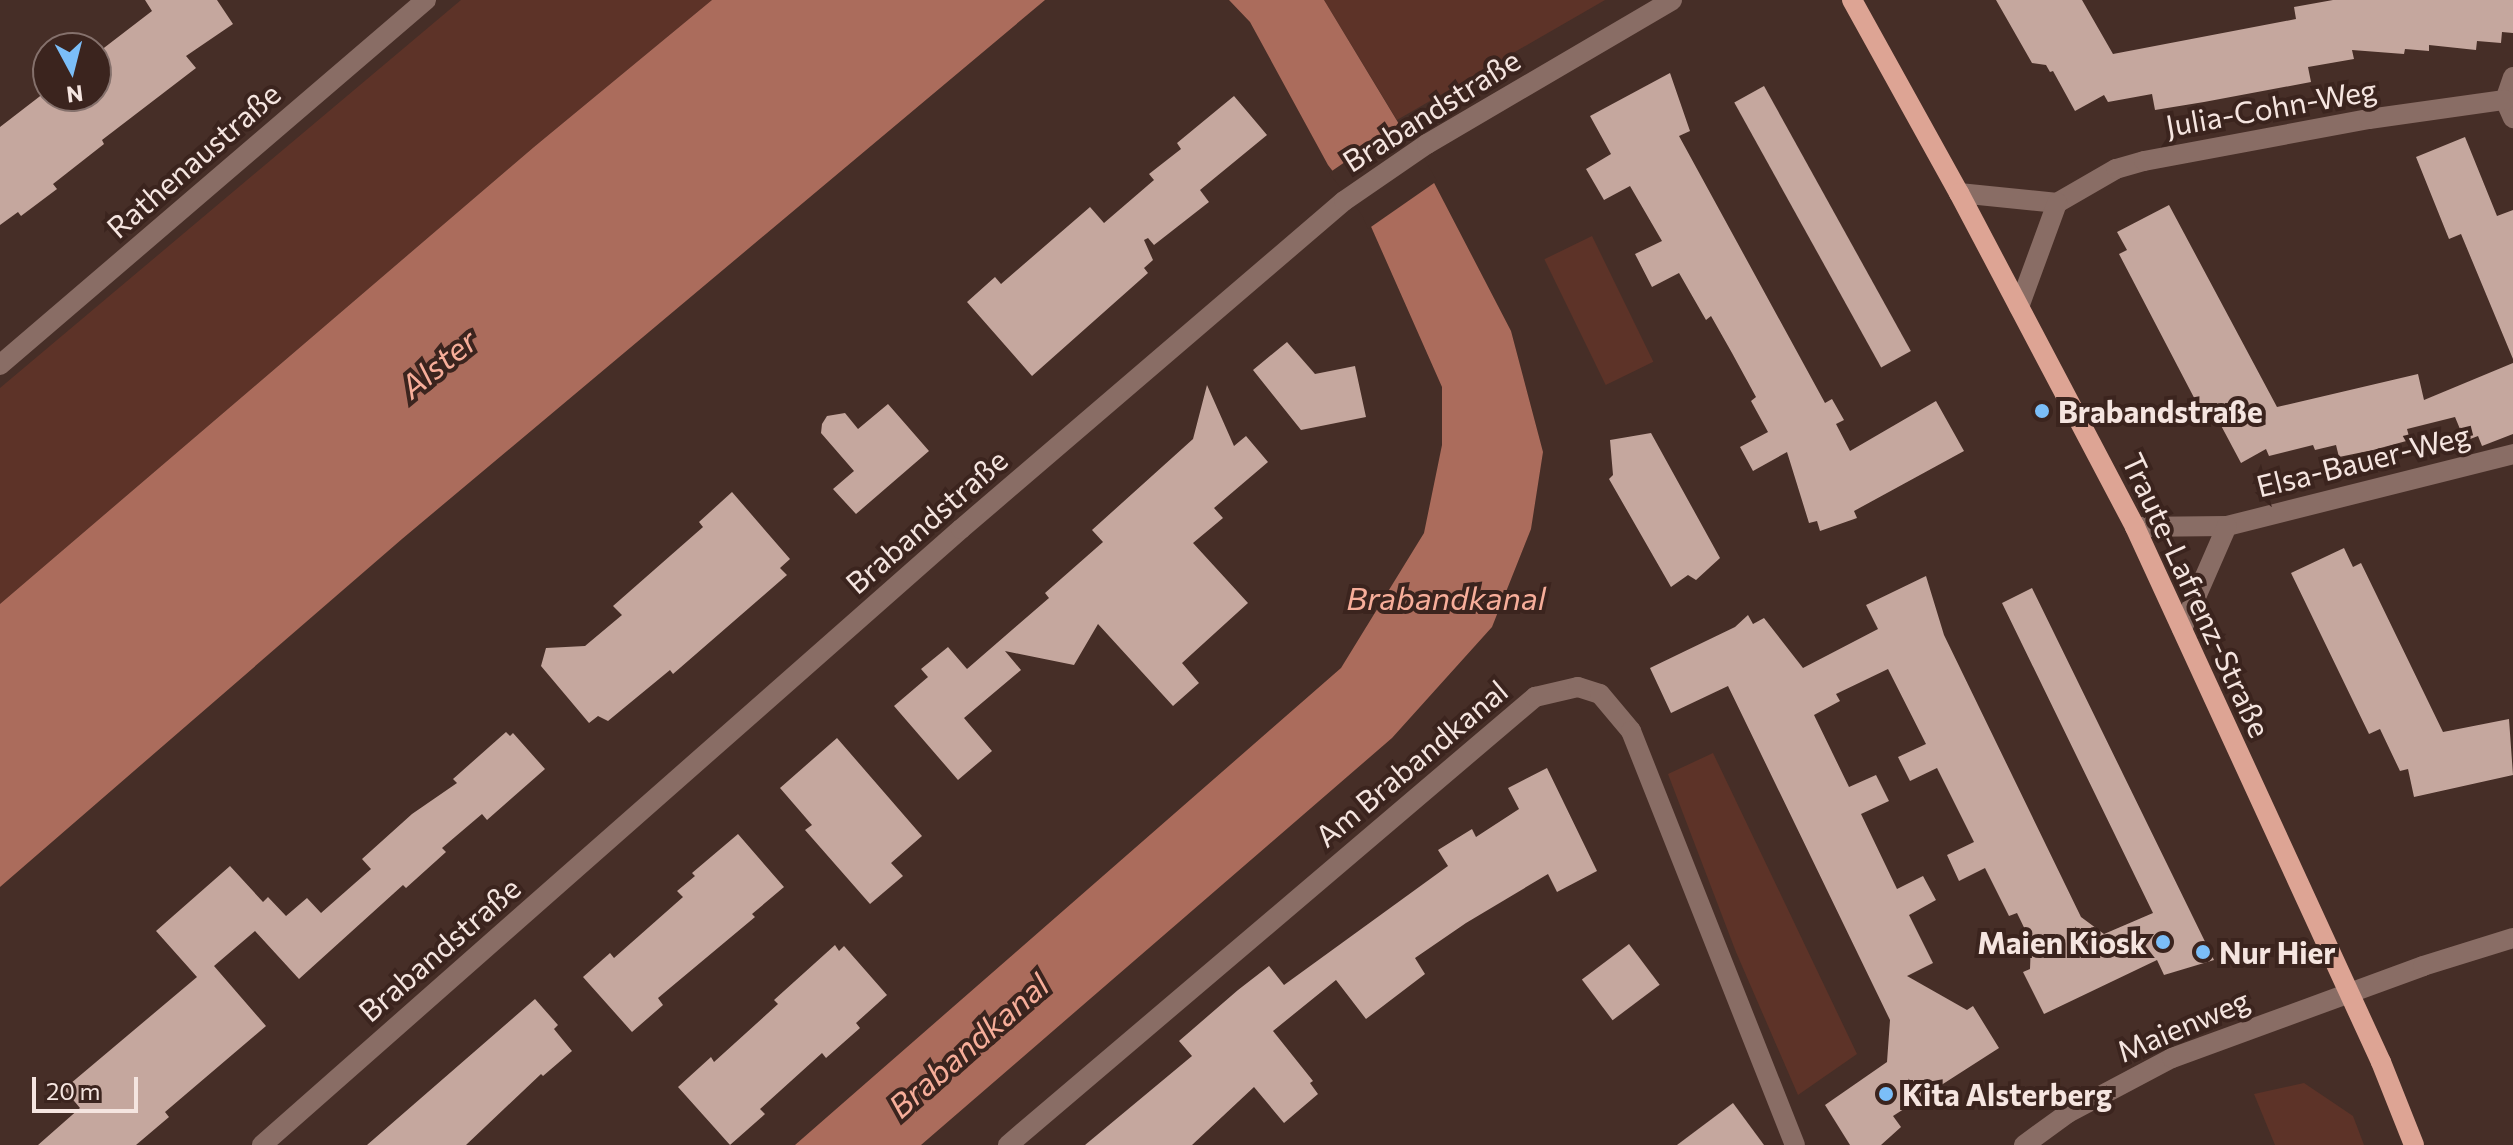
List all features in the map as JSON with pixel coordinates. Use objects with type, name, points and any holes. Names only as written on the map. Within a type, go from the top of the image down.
[{"type":"main road","name":"Traute-Lafrenz-Straße","points":[[1852,0],[1959,193],[2135,527],[2349,993],[2414,1145]]},
{"type":"street","name":"Rathenaustraße","points":[[0,365],[426,0]]},
{"type":"street","name":"Brabandstraße","points":[[262,1145],[961,529],[1344,201],[1427,144],[1672,0]]},
{"type":"street","points":[[2509,109],[2513,77]]},
{"type":"street","name":"Julia-Cohn-Weg","points":[[2057,203],[2116,169],[2144,161],[2369,119],[2509,109]]},
{"type":"street","points":[[1959,193],[2057,203],[2019,307]]},
{"type":"street","name":"Elsa-Bauer-Weg","points":[[2135,527],[2227,526],[2513,454]]},
{"type":"street","name":"Elsa-Bauer-Weg","points":[[2182,629],[2227,526]]},
{"type":"street","name":"Am Brabandkanal","points":[[1008,1145],[1535,697],[1578,687],[1600,694],[1631,731],[1795,1145]]},
{"type":"street","name":"Maienweg","points":[[2024,1145],[2068,1113],[2172,1058],[2349,993],[2513,938]]},
{"type":"shaded area","points":[[461,0],[712,0],[534,147],[0,604],[0,388]]},
{"type":"shaded area","points":[[1324,0],[1605,0],[1397,120]]},
{"type":"shaded area","points":[[1592,236],[1653,362],[1606,385],[1544,259]]},
{"type":"shaded area","points":[[1713,753],[1857,1054],[1798,1095],[1736,952],[1668,774]]},
{"type":"shaded area","points":[[2304,1083],[2353,1116],[2364,1145],[2275,1145],[2254,1094]]},
{"type":"water","name":"Alster","points":[[712,0],[1045,0],[402,539],[0,887],[0,604],[534,147]]},
{"type":"water","name":"Brabandkanal","points":[[1229,0],[1324,0],[1431,177],[1511,331],[1543,452],[1531,529],[1492,627],[1392,738],[921,1145],[795,1145],[1341,668],[1424,533],[1442,445],[1442,387],[1365,213],[1328,165],[1250,22]]},
{"type":"pier","points":[[1403,122],[1437,181],[1368,229],[1362,215],[1329,173]]},
{"type":"building","points":[[145,0],[217,0],[233,24],[186,56],[196,68],[102,140],[104,144],[53,184],[57,189],[21,216],[18,212],[0,225],[0,127],[32,102],[32,112],[112,112],[112,42],[152,11]]},
{"type":"building","points":[[1996,0],[2082,0],[2113,54],[2296,19],[2294,7],[2333,0],[2513,0],[2513,33],[2502,32],[2501,43],[2477,41],[2476,50],[2429,45],[2429,51],[2405,49],[2404,54],[2352,50],[2354,59],[2308,67],[2311,82],[2204,102],[2155,110],[2152,94],[2108,102],[2104,95],[2075,111],[2053,71],[2050,72],[2046,65],[2032,63]]},
{"type":"building","points":[[1670,73],[1690,131],[1679,136],[1825,403],[1832,399],[1844,420],[1836,424],[1850,451],[1936,401],[1964,451],[1854,511],[1857,518],[1820,531],[1817,521],[1809,523],[1787,452],[1753,471],[1740,447],[1768,432],[1751,401],[1756,397],[1732,353],[1711,316],[1706,320],[1679,273],[1652,287],[1635,254],[1662,241],[1630,186],[1604,200],[1586,169],[1611,154],[1590,116]]},
{"type":"building","points":[[1764,86],[1911,351],[1881,367],[1734,102]]},
{"type":"building","points":[[1234,96],[1267,135],[1200,190],[1209,202],[1154,245],[1148,238],[1144,240],[1153,260],[1144,268],[1148,273],[1032,376],[967,302],[995,277],[1001,284],[1090,207],[1104,223],[1154,180],[1149,174],[1181,149],[1177,143]]},
{"type":"building","points":[[2465,137],[2497,216],[2513,210],[2513,359],[2461,234],[2449,239],[2416,157]]},
{"type":"building","points":[[2169,205],[2277,407],[2418,374],[2424,400],[2513,363],[2513,434],[2482,446],[2478,436],[2465,441],[2455,417],[2407,429],[2410,440],[2373,450],[2339,457],[2336,445],[2315,450],[2313,445],[2269,456],[2266,449],[2241,463],[2217,418],[2201,411],[2119,254],[2127,250],[2117,232]]},
{"type":"building","points":[[1287,342],[1315,374],[1355,366],[1366,417],[1301,430],[1253,370]]},
{"type":"building","points":[[1207,385],[1234,446],[1246,436],[1268,462],[1214,508],[1223,518],[1193,543],[1248,603],[1182,663],[1199,683],[1173,706],[1098,624],[1074,665],[1005,651],[1021,670],[964,718],[992,751],[958,780],[894,706],[928,677],[921,669],[948,647],[967,669],[1049,598],[1045,593],[1103,542],[1092,530],[1193,439]]},
{"type":"building","points":[[888,404],[929,451],[856,514],[833,489],[854,471],[821,433],[822,424],[827,416],[845,413],[858,429]]},
{"type":"building","points":[[1651,433],[1720,558],[1696,580],[1688,575],[1671,587],[1609,479],[1613,475],[1610,440]]},
{"type":"building","points":[[732,492],[790,559],[780,568],[787,575],[673,674],[670,670],[608,721],[598,716],[589,723],[541,666],[546,648],[585,646],[622,615],[613,606],[703,527],[699,522]]},
{"type":"building","points":[[2344,548],[2353,567],[2361,563],[2443,732],[2509,719],[2513,775],[2414,797],[2408,769],[2400,771],[2380,729],[2369,734],[2291,573]]},
{"type":"building","points":[[1926,576],[1944,635],[2081,917],[2104,934],[2153,913],[2002,603],[2032,588],[2214,960],[2164,975],[2157,960],[2044,1014],[2023,972],[2030,969],[2031,942],[2017,913],[2009,916],[1985,868],[1959,881],[1947,855],[1974,842],[1937,768],[1910,781],[1898,757],[1926,744],[1888,669],[1836,694],[1840,701],[1814,715],[1849,787],[1876,775],[1889,801],[1861,814],[1897,889],[1923,876],[1936,900],[1909,915],[1933,963],[1907,976],[1967,1010],[1973,1006],[1999,1048],[1893,1116],[1901,1127],[1881,1145],[1850,1145],[1825,1105],[1887,1062],[1890,1020],[1728,686],[1671,713],[1650,668],[1735,627],[1748,615],[1753,624],[1764,618],[1803,668],[1878,629],[1866,605]]},
{"type":"building","points":[[506,732],[510,736],[513,733],[545,769],[487,820],[482,814],[442,848],[446,852],[406,888],[403,885],[299,979],[255,931],[214,966],[266,1026],[165,1112],[169,1117],[136,1145],[38,1145],[80,1108],[64,1089],[197,977],[156,931],[230,866],[263,902],[268,897],[286,916],[307,898],[321,913],[371,869],[362,859],[412,814],[457,783],[453,779]]},
{"type":"building","points":[[837,738],[922,836],[891,863],[903,876],[870,904],[805,830],[812,825],[780,788]]},
{"type":"building","points":[[1547,768],[1597,871],[1557,892],[1548,874],[1466,923],[1415,958],[1425,974],[1366,1019],[1336,980],[1273,1031],[1313,1081],[1310,1083],[1318,1094],[1284,1123],[1254,1087],[1192,1145],[1085,1145],[1192,1056],[1179,1041],[1238,990],[1269,966],[1284,985],[1448,866],[1438,850],[1472,829],[1476,837],[1519,809],[1508,788]]},
{"type":"building","points":[[738,834],[784,887],[752,914],[755,917],[658,998],[663,1005],[632,1032],[583,977],[610,953],[614,958],[683,897],[677,891],[695,876],[692,873]]},
{"type":"building","points":[[1629,944],[1660,985],[1613,1020],[1582,980]]},
{"type":"building","points":[[835,945],[839,951],[844,946],[887,995],[856,1023],[860,1028],[826,1058],[822,1053],[760,1109],[765,1114],[730,1145],[678,1087],[711,1057],[714,1062],[778,1004],[774,1000]]},
{"type":"building","points":[[535,999],[558,1025],[554,1029],[572,1051],[543,1076],[541,1074],[466,1145],[367,1145]]},
{"type":"building","points":[[1733,1103],[1764,1145],[1677,1145]]},
{"type":"place","name":"Brabandstraße","points":[[2042,411]]},
{"type":"place","name":"Maien Kiosk","points":[[2163,942]]},
{"type":"place","name":"Nur Hier","points":[[2203,952]]},
{"type":"place","name":"Kita Alsterberg","points":[[1886,1094]]}]
